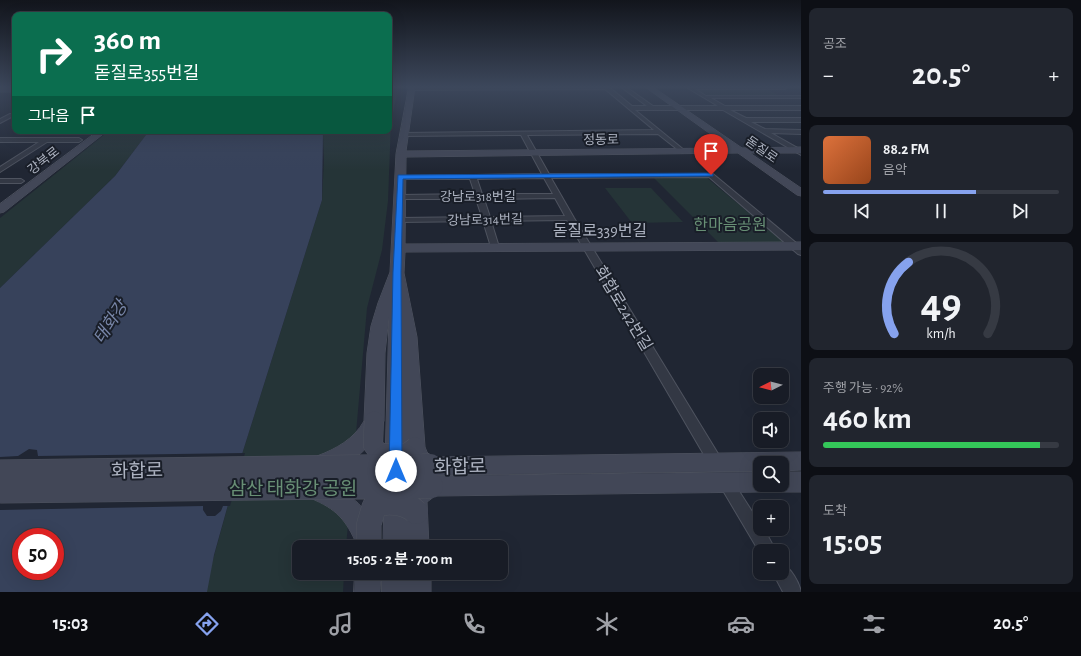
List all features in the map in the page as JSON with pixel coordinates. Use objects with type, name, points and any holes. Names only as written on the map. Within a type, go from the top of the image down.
[{"type":"main road","points":[[395,540],[397,272],[401,154],[407,115]]},
{"type":"main road","name":"돋질로","points":[[688,115],[801,193]]},
{"type":"main road","name":"강북로","points":[[0,210],[99,134]]},
{"type":"main road","name":"정동로","points":[[401,154],[800,151]]},
{"type":"main road","name":"돋질로339번길","points":[[399,248],[799,248]]},
{"type":"main road","points":[[397,272],[409,337],[415,447],[417,456],[423,463],[430,476],[415,502],[417,540]]},
{"type":"main road","points":[[397,272],[388,293],[378,337],[373,445],[375,450],[379,453],[408,453],[415,447]]},
{"type":"main road","points":[[367,540],[362,526],[345,504],[303,478],[327,462],[344,455],[364,439],[374,421]]},
{"type":"main road","name":"화합로","points":[[430,476],[690,462],[801,461]]},
{"type":"main road","name":"화합로","points":[[0,472],[303,478]]},
{"type":"main road","name":"화합로","points":[[0,491],[303,478],[430,476],[753,482]]},
{"type":"main road","points":[[789,482],[801,482]]},
{"type":"main road","points":[[369,540],[370,513],[373,507],[377,505],[405,504],[416,512]]},
{"type":"main road","points":[[367,592],[368,580]]},
{"type":"main road","points":[[394,592],[395,580]]},
{"type":"main road","points":[[418,580],[418,592]]},
{"type":"street","points":[[0,122],[12,115]]},
{"type":"street","points":[[639,115],[682,151]]},
{"type":"street","points":[[734,115],[800,151]]},
{"type":"street","points":[[743,120],[801,120]]},
{"type":"street","points":[[403,134],[659,132]]},
{"type":"street","points":[[765,132],[801,132]]},
{"type":"street","name":"화합로242번길","points":[[523,133],[535,152],[557,196],[715,462]]},
{"type":"street","points":[[0,140],[79,140]]},
{"type":"street","points":[[0,170],[46,140]]},
{"type":"street","points":[[400,177],[711,175],[799,248]]},
{"type":"street","points":[[473,176],[495,247]]},
{"type":"street","points":[[0,181],[21,181]]},
{"type":"street","name":"강남로318번길","points":[[400,197],[557,196]]},
{"type":"street","name":"강남로314번길","points":[[399,220],[570,218]]},
{"type":"street","points":[[725,482],[764,544]]},
{"type":"street","points":[[786,580],[793,592]]},
{"type":"green space","points":[[105,134],[147,134],[115,176],[0,288],[0,218]]},
{"type":"green space","name":"삼산 태화강 공원","points":[[323,134],[391,134],[388,201],[382,250],[367,308],[347,540],[292,540],[292,580],[344,580],[343,592],[204,592],[243,451],[322,200],[324,159]]},
{"type":"green space","name":"한마음공원","points":[[653,177],[706,177],[786,244],[721,245]]},
{"type":"green space","points":[[605,188],[651,188],[683,222],[632,223]]},
{"type":"water","name":"태화강","points":[[147,134],[323,134],[322,200],[243,451],[214,555],[207,592],[0,592],[0,288],[115,176]]},
{"type":"pier","points":[[29,449],[37,450],[38,456],[245,453],[230,506],[223,506],[221,511],[215,516],[207,516],[203,510],[203,506],[0,510],[0,457],[18,456]]},
{"type":"route","points":[[396,471],[397,272],[399,248],[400,177],[711,175]]}]
